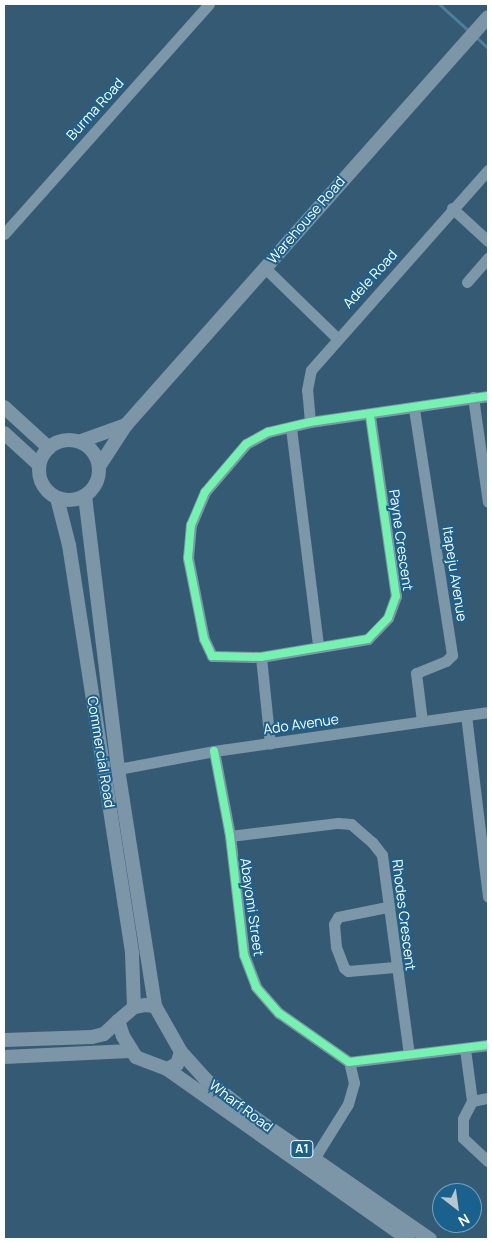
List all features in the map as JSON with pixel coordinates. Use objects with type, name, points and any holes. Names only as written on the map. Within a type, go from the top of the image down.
[{"type":"main road","name":"Warehouse Road","points":[[100,465],[126,425],[488,17]]},
{"type":"main road","points":[[4,407],[49,448]]},
{"type":"main road","name":"Warehouse Road","points":[[82,440],[126,425]]},
{"type":"main road","points":[[4,433],[39,465],[42,484],[56,498],[66,500],[85,496],[98,482],[100,465],[94,452],[82,440],[68,440],[49,448],[39,465]]},
{"type":"main road","name":"Commercial Road","points":[[85,496],[118,769],[155,1006]]},
{"type":"main road","name":"Commercial Road","points":[[56,498],[69,545],[132,954],[134,1007]]},
{"type":"main road","points":[[4,1040],[92,1037],[104,1034],[134,1007],[155,1006]]},
{"type":"main road","name":"Wharf Road","points":[[155,1006],[181,1052],[212,1085],[430,1239]]},
{"type":"main road","points":[[4,1057],[130,1051],[118,1021]]},
{"type":"main road","name":"Wharf Road","points":[[130,1051],[167,1069],[408,1239]]},
{"type":"main road","points":[[167,1069],[177,1064],[181,1052]]},
{"type":"street","name":"Burma Road","points":[[4,234],[209,4]]},
{"type":"street","name":"Adele Road","points":[[310,422],[307,381],[337,338],[488,170]]},
{"type":"street","points":[[452,208],[488,241]]},
{"type":"street","points":[[467,282],[488,258]]},
{"type":"street","points":[[265,268],[337,338]]},
{"type":"street","points":[[318,646],[291,428],[310,422],[370,416],[473,397],[488,396]]},
{"type":"street","points":[[473,397],[486,467],[488,502]]},
{"type":"street","name":"Itapeju Avenue","points":[[414,409],[452,655],[416,673],[422,722]]},
{"type":"street","name":"Payne Crescent","points":[[291,428],[268,432],[246,444],[205,492],[191,525],[188,558],[207,652],[219,657],[261,657],[368,639],[396,603],[370,416]]},
{"type":"street","points":[[261,657],[270,744]]},
{"type":"street","name":"Ado Avenue","points":[[118,769],[214,750],[270,744],[488,712]]},
{"type":"street","points":[[466,715],[483,807],[488,897]]},
{"type":"street","name":"Abayomi Street","points":[[214,750],[230,836],[244,955],[256,987],[279,1013],[349,1062]]},
{"type":"street","name":"Rhodes Crescent","points":[[230,836],[351,824],[382,855],[395,968],[409,1054]]},
{"type":"street","points":[[387,907],[344,912],[334,924],[336,947],[344,968],[348,971],[395,968]]},
{"type":"street","points":[[315,1157],[348,1104],[354,1083],[349,1062],[488,1045]]},
{"type":"street","points":[[465,1049],[472,1101],[464,1119],[463,1138],[488,1161]]},
{"type":"street","points":[[472,1101],[488,1098]]},
{"type":"waterway","points":[[439,4],[469,31]]},
{"type":"waterway","points":[[476,37],[488,48]]},
{"type":"cycle path","points":[[370,416],[396,596],[388,618],[368,639],[261,657],[212,656],[204,639],[188,558],[191,525],[205,492],[246,444],[268,432],[310,422],[488,396]]},
{"type":"cycle path","points":[[214,751],[230,836],[244,955],[256,987],[279,1013],[349,1062],[488,1045]]}]
